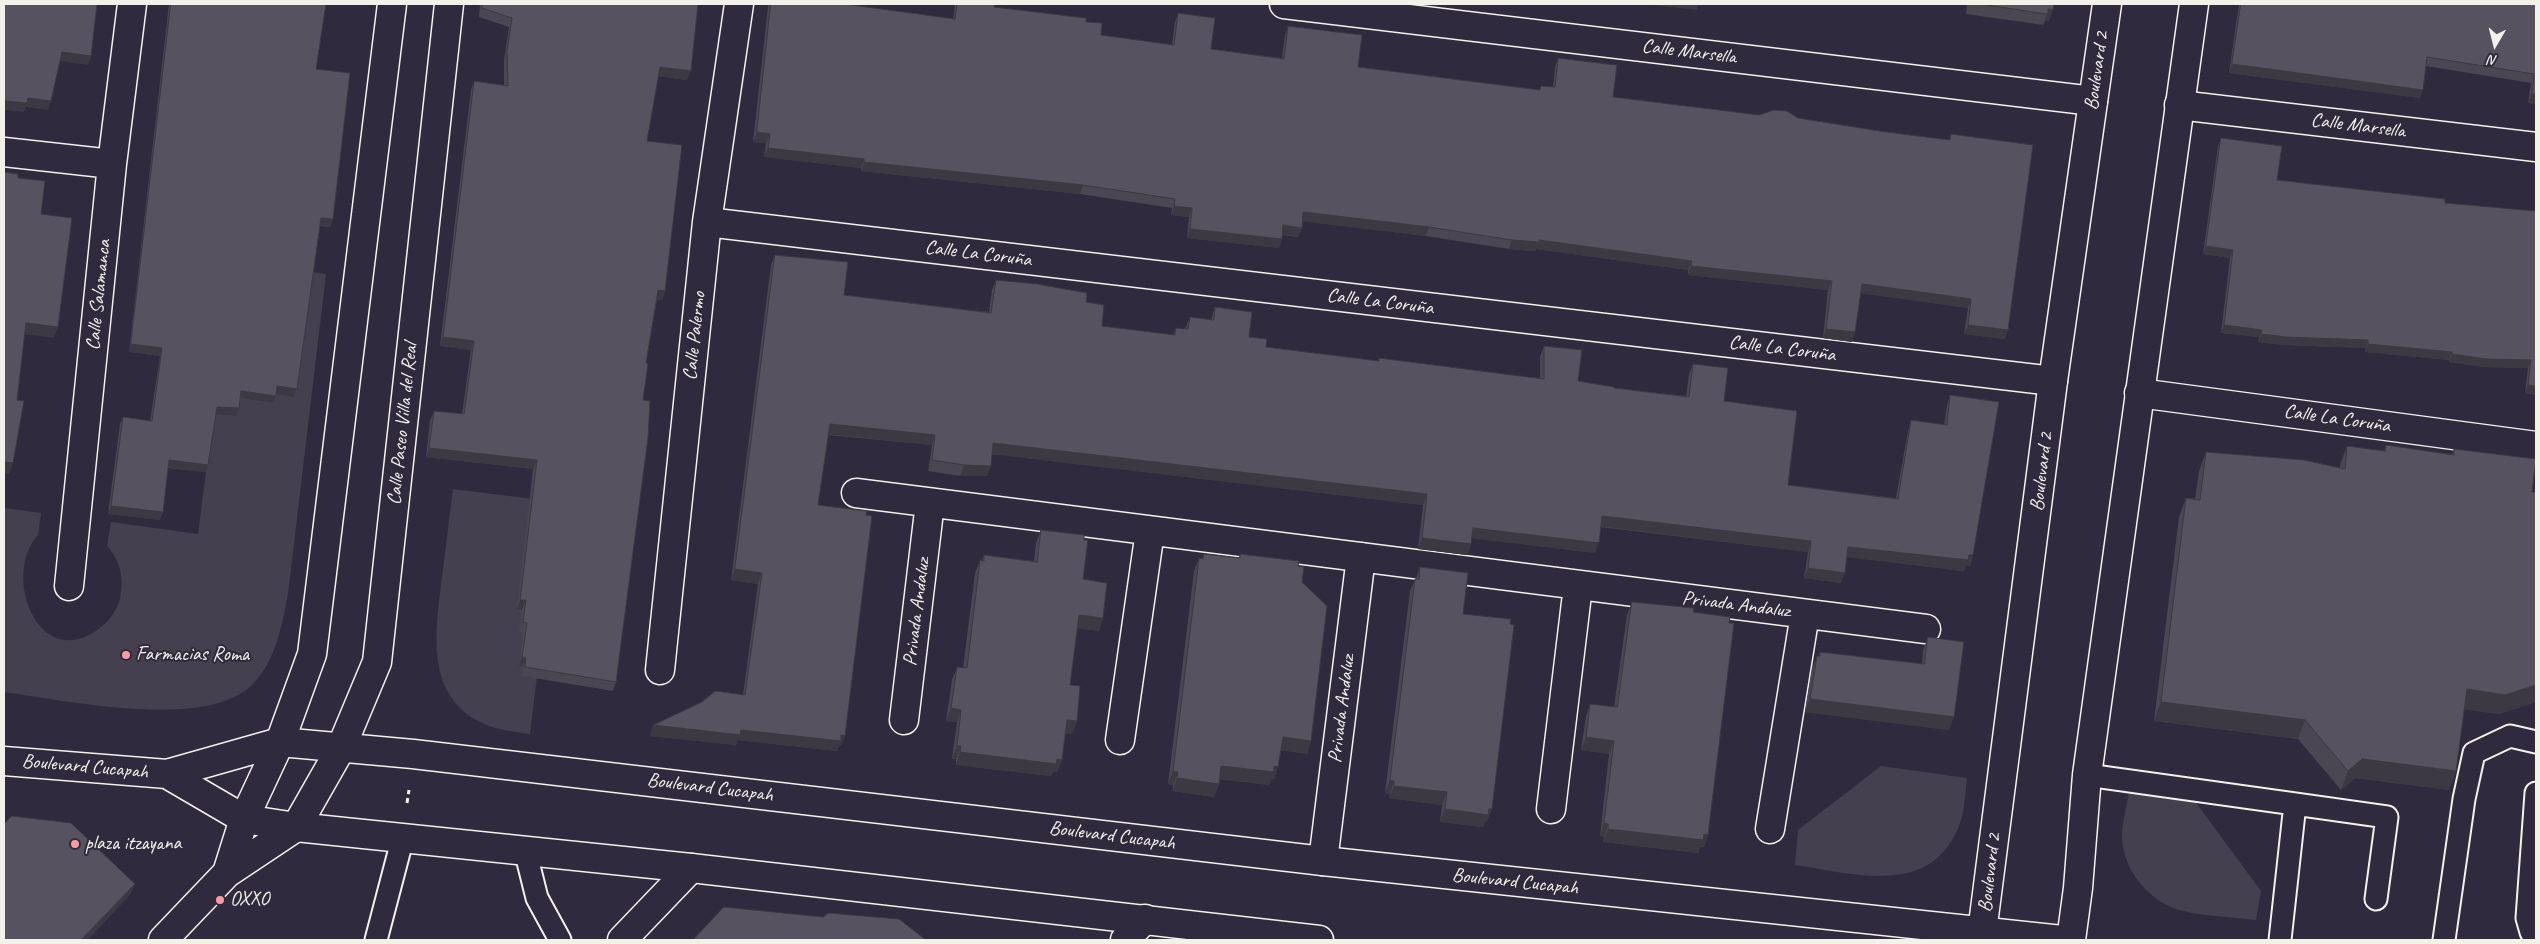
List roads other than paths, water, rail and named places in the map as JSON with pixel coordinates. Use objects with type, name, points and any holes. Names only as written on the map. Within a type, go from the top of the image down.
[{"type":"street","name":"Calle Salamanca","points":[[69,586],[112,164],[132,4]]},
{"type":"street","points":[[227,873],[244,819],[280,742],[312,654],[392,4]]},
{"type":"street","name":"Calle Paseo Villa del Real","points":[[296,827],[341,748],[377,662],[449,4]]},
{"type":"street","name":"Calle Palermo","points":[[660,670],[707,222],[739,4]]},
{"type":"street","name":"Calle Marsella","points":[[1284,4],[2093,101]]},
{"type":"street","name":"Boulevard 2","points":[[1982,937],[2054,381],[2107,4]]},
{"type":"street","points":[[2071,940],[2087,775],[2194,4]]},
{"type":"street","name":"Calle Marsella","points":[[2179,105],[2536,147]]},
{"type":"street","points":[[4,152],[112,164]]},
{"type":"street","name":"Calle La Coruña","points":[[707,222],[2054,381]]},
{"type":"street","name":"Calle La Coruña","points":[[2139,393],[2536,446]]},
{"type":"street","name":"Privada Andaluz","points":[[856,494],[1926,629]]},
{"type":"street","name":"Privada Andaluz","points":[[904,720],[930,503]]},
{"type":"street","points":[[1120,740],[1150,531]]},
{"type":"street","name":"Privada Andaluz","points":[[1323,861],[1360,558]]},
{"type":"street","points":[[1551,809],[1578,586]]},
{"type":"street","name":"Privada Andaluz","points":[[1770,829],[1805,614]]},
{"type":"street","name":"Boulevard Cucapah","points":[[4,761],[167,774],[280,742],[413,754],[1982,937],[2062,940]]},
{"type":"street","name":"Boulevard Cucapah","points":[[167,774],[244,819],[296,827],[691,868],[1319,940]]},
{"type":"street","points":[[163,940],[227,873],[296,827]]},
{"type":"street","points":[[622,940],[691,868]]},
{"type":"street","points":[[1125,940],[1145,919]]},
{"type":"lane","points":[[2444,940],[2464,799],[2474,753],[2510,736],[2536,742]]},
{"type":"lane","points":[[2087,775],[2386,817],[2376,898]]},
{"type":"lane","points":[[2536,793],[2527,918],[2532,932],[2536,935]]},
{"type":"lane","points":[[2280,940],[2294,804]]},
{"type":"lane","points":[[376,940],[404,837]]},
{"type":"lane","points":[[525,850],[537,898],[560,940]]},
{"type":"place","name":"Farmacias Roma","points":[[126,655]]},
{"type":"place","name":"plaza itzayana","points":[[75,844]]},
{"type":"place","name":"OXXO","points":[[220,900]]}]
